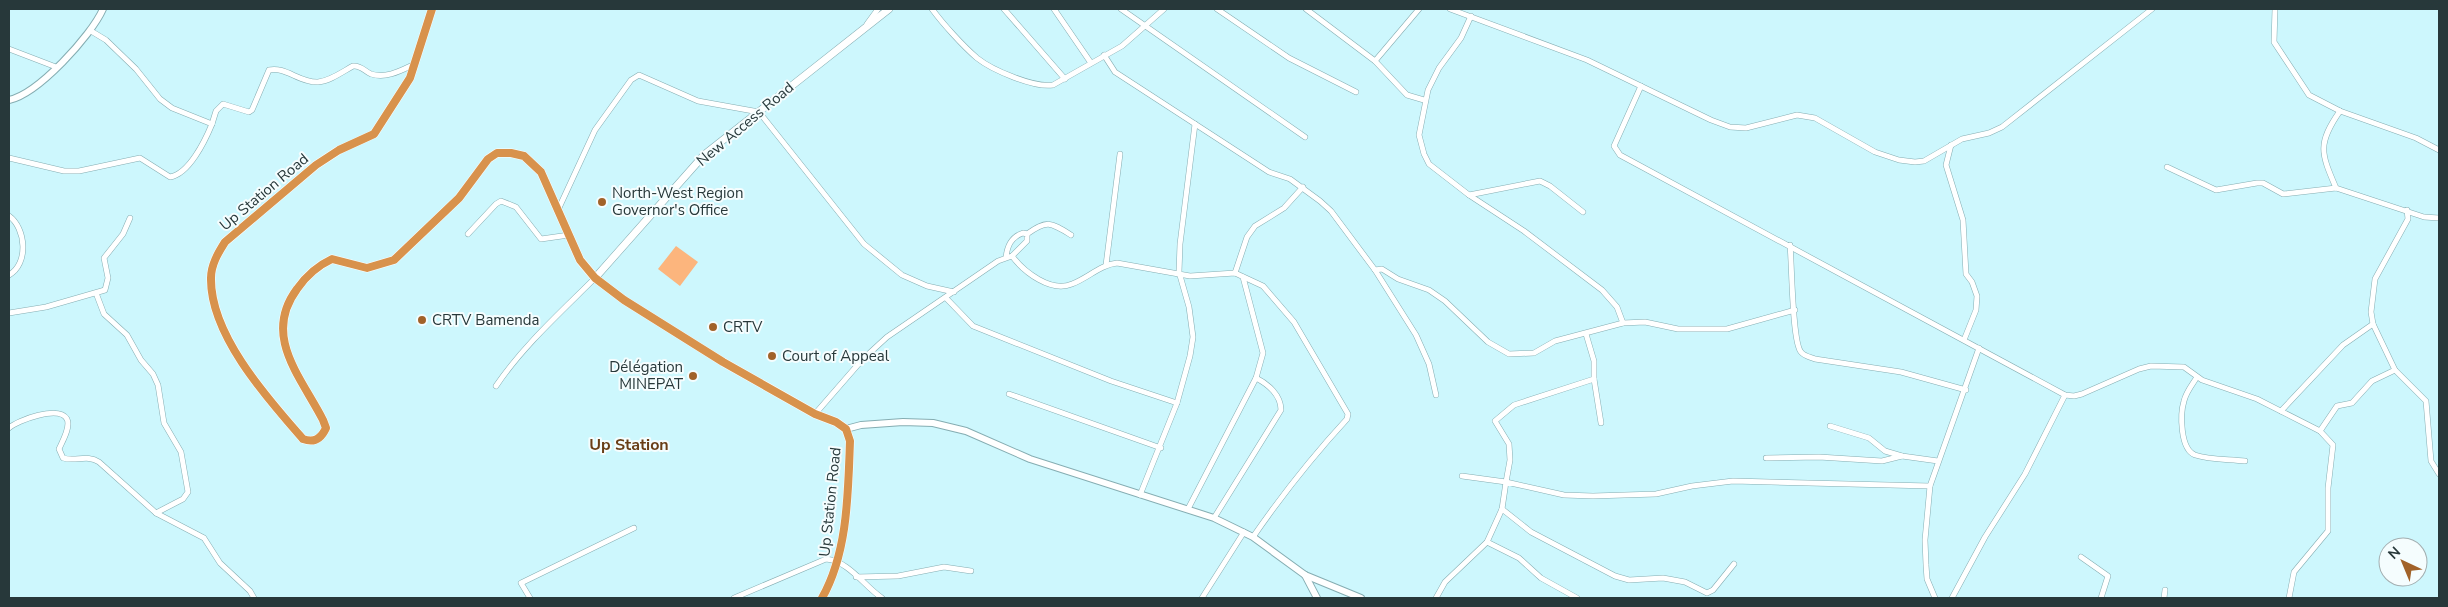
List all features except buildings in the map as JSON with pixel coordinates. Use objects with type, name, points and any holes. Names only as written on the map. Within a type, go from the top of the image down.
[{"type":"highway","name":"Up Station Road","points":[[434,10],[402,94],[374,134],[339,150],[298,178],[225,242],[211,276],[213,296],[218,315],[232,346],[256,382],[303,440],[311,442],[318,439],[326,428],[286,350],[282,331],[283,314],[287,303],[304,278],[320,265],[332,259],[368,268],[394,260],[459,198],[488,159],[497,153],[511,153],[524,156],[533,163],[549,188],[580,260],[595,278],[624,300],[723,362],[815,414],[836,422],[846,429],[850,442],[849,471],[838,562],[822,598]]},
{"type":"main road","name":"New Access Road","points":[[595,278],[704,155],[865,26],[889,9]]},
{"type":"street","points":[[9,100],[35,88],[91,31],[103,9]]},
{"type":"street","points":[[865,26],[878,9]]},
{"type":"street","points":[[932,9],[978,59],[1042,87],[1053,85],[1065,79],[1122,46],[1164,9]]},
{"type":"street","points":[[1004,9],[1065,79]]},
{"type":"street","points":[[1054,9],[1091,63]]},
{"type":"street","points":[[1122,9],[1305,137]]},
{"type":"street","points":[[1217,9],[1289,58],[1356,92]]},
{"type":"street","points":[[1306,9],[1375,61],[1407,96],[1424,100]]},
{"type":"street","points":[[1375,61],[1419,9]]},
{"type":"street","points":[[1450,9],[1588,60],[1711,120],[1730,127],[1746,128],[1797,115],[1814,118],[1875,152],[1899,160],[1924,161],[1962,139],[1990,133],[2002,127],[2152,9]]},
{"type":"street","points":[[2275,9],[2274,42],[2309,95],[2340,112],[2398,131],[2439,150]]},
{"type":"street","points":[[1471,16],[1461,38],[1439,68],[1424,100],[1419,135],[1424,154],[1429,164],[1469,195],[1524,230],[1602,290],[1616,307],[1623,323]]},
{"type":"street","points":[[91,31],[106,40],[136,68],[160,99],[172,108],[212,124]]},
{"type":"street","points":[[9,49],[56,67]]},
{"type":"street","points":[[1104,55],[1115,72],[1269,172],[1290,179],[1303,187],[1331,211],[1375,270],[1416,335],[1429,364],[1436,395]]},
{"type":"street","points":[[9,158],[64,171],[79,171],[140,158],[170,177],[177,176],[189,164],[212,124],[216,111],[223,104],[250,112],[252,110],[269,70],[280,70],[303,80],[320,82],[353,66],[358,66],[371,73],[389,75],[415,64]]},
{"type":"street","points":[[558,210],[595,130],[631,80],[639,75],[698,100],[759,112],[864,244],[902,275],[914,281],[954,292]]},
{"type":"street","points":[[1641,86],[1614,146],[1616,152],[2065,395],[2074,396],[2082,394],[2127,373],[2151,366],[2184,367],[2197,377],[2257,399],[2320,431],[2333,445],[2328,488],[2328,531],[2294,572],[2289,598]]},
{"type":"street","points":[[2336,188],[2322,152],[2330,125],[2340,112]]},
{"type":"street","points":[[1140,495],[1178,403],[1193,337],[1190,307],[1180,272],[1180,244],[1195,124]]},
{"type":"street","points":[[1951,145],[1946,165],[1963,220],[1966,274],[1972,282],[1977,296],[1976,310],[1964,340]]},
{"type":"street","points":[[1106,264],[1120,154]]},
{"type":"street","points":[[2167,167],[2216,190],[2257,183],[2263,183],[2284,194],[2336,188],[2424,217],[2439,218]]},
{"type":"street","points":[[1469,195],[1540,181],[1550,186],[1583,212]]},
{"type":"street","points":[[1234,273],[1247,237],[1255,226],[1284,208],[1303,187]]},
{"type":"street","points":[[468,234],[496,204],[501,202],[516,207],[541,239],[569,235]]},
{"type":"street","points":[[2407,210],[2408,219],[2400,237],[2375,279],[2370,305],[2374,324],[2395,370],[2426,401],[2431,462],[2439,474]]},
{"type":"street","points":[[9,216],[19,226],[23,246],[15,271],[9,275]]},
{"type":"street","points":[[9,313],[46,307],[103,292],[107,285],[104,258],[123,234],[130,218]]},
{"type":"street","points":[[1009,257],[1009,244],[1014,237],[1023,233],[1027,234],[1044,223],[1050,223],[1071,235]]},
{"type":"street","points":[[815,414],[862,360],[887,337],[1009,257],[1027,241],[1027,234]]},
{"type":"street","points":[[1790,245],[1797,343],[1803,354],[1814,359],[1901,372],[1966,390]]},
{"type":"street","points":[[1009,257],[1038,278],[1051,285],[1063,287],[1072,285],[1106,264],[1117,263],[1180,272],[1190,276],[1234,273],[1268,289],[1294,322],[1348,414],[1347,419],[1320,448],[1280,498],[1254,538]]},
{"type":"street","points":[[1375,270],[1382,269],[1398,279],[1429,290],[1445,301],[1488,342],[1509,354],[1534,353],[1555,342],[1623,323],[1645,322],[1678,329],[1727,329],[1795,310]]},
{"type":"street","points":[[1188,509],[1256,378],[1263,352],[1243,276]]},
{"type":"street","points":[[496,386],[532,342],[595,278]]},
{"type":"street","points":[[96,293],[104,314],[127,336],[141,360],[154,374],[158,385],[164,423],[183,458],[188,492],[183,499],[156,513]]},
{"type":"street","points":[[946,298],[965,320],[978,329],[1111,380],[1178,403]]},
{"type":"street","points":[[2281,411],[2343,345],[2374,324]]},
{"type":"street","points":[[1586,334],[1594,361],[1594,379],[1601,424]]},
{"type":"street","points":[[1935,598],[1927,578],[1926,565],[1925,540],[1930,486],[1966,390],[1969,374],[1979,348]]},
{"type":"street","points":[[2320,431],[2337,406],[2352,404],[2372,381],[2395,370]]},
{"type":"street","points":[[2197,377],[2186,394],[2182,406],[2183,442],[2186,449],[2196,455],[2246,461]]},
{"type":"street","points":[[1214,518],[1280,410],[1278,399],[1271,388],[1256,378]]},
{"type":"street","points":[[1436,598],[1445,582],[1487,542],[1502,509],[1510,460],[1509,444],[1496,424],[1501,414],[1514,405],[1594,379]]},
{"type":"street","points":[[1009,394],[1161,448]]},
{"type":"street","points":[[1952,598],[1989,531],[2025,474],[2065,395]]},
{"type":"street","points":[[9,428],[27,418],[57,413],[63,415],[68,426],[60,449],[63,458],[68,460],[94,458],[156,513],[204,538],[220,563],[250,591],[254,598]]},
{"type":"street","points":[[846,429],[873,423],[933,423],[966,431],[1030,459],[1214,518],[1254,538],[1305,574],[1361,598]]},
{"type":"street","points":[[1830,426],[1869,438],[1885,451],[1902,456],[1938,461]]},
{"type":"street","points":[[1766,458],[1819,457],[1876,462],[1902,456]]},
{"type":"street","points":[[1462,476],[1506,482],[1564,494],[1593,496],[1656,494],[1692,486],[1733,481],[1930,486]]},
{"type":"street","points":[[1502,509],[1531,532],[1623,579],[1663,578],[1685,582],[1707,593],[1713,590],[1734,564]]},
{"type":"street","points":[[530,598],[520,583],[634,528]]},
{"type":"street","points":[[1202,598],[1244,532]]},
{"type":"street","points":[[1487,542],[1519,558],[1541,578],[1577,598]]},
{"type":"street","points":[[2081,557],[2108,576],[2100,598]]},
{"type":"street","points":[[734,598],[826,559],[838,562],[882,598]]},
{"type":"street","points":[[856,577],[898,576],[944,566],[971,571]]},
{"type":"street","points":[[1305,574],[1318,598]]},
{"type":"street","points":[[2164,598],[2165,590]]},
{"type":"shaded area","points":[[676,246],[698,262],[680,286],[658,269]]},
{"type":"place","name":"North-West Region Governor's Office","points":[[602,202]]},
{"type":"place","name":"CRTV Bamenda","points":[[422,320]]},
{"type":"place","name":"CRTV","points":[[713,327]]},
{"type":"place","name":"Court of Appeal","points":[[772,356]]},
{"type":"place","name":"Délégation MINEPAT","points":[[693,376]]},
{"type":"district","name":"Up Station","points":[[629,444]]}]
